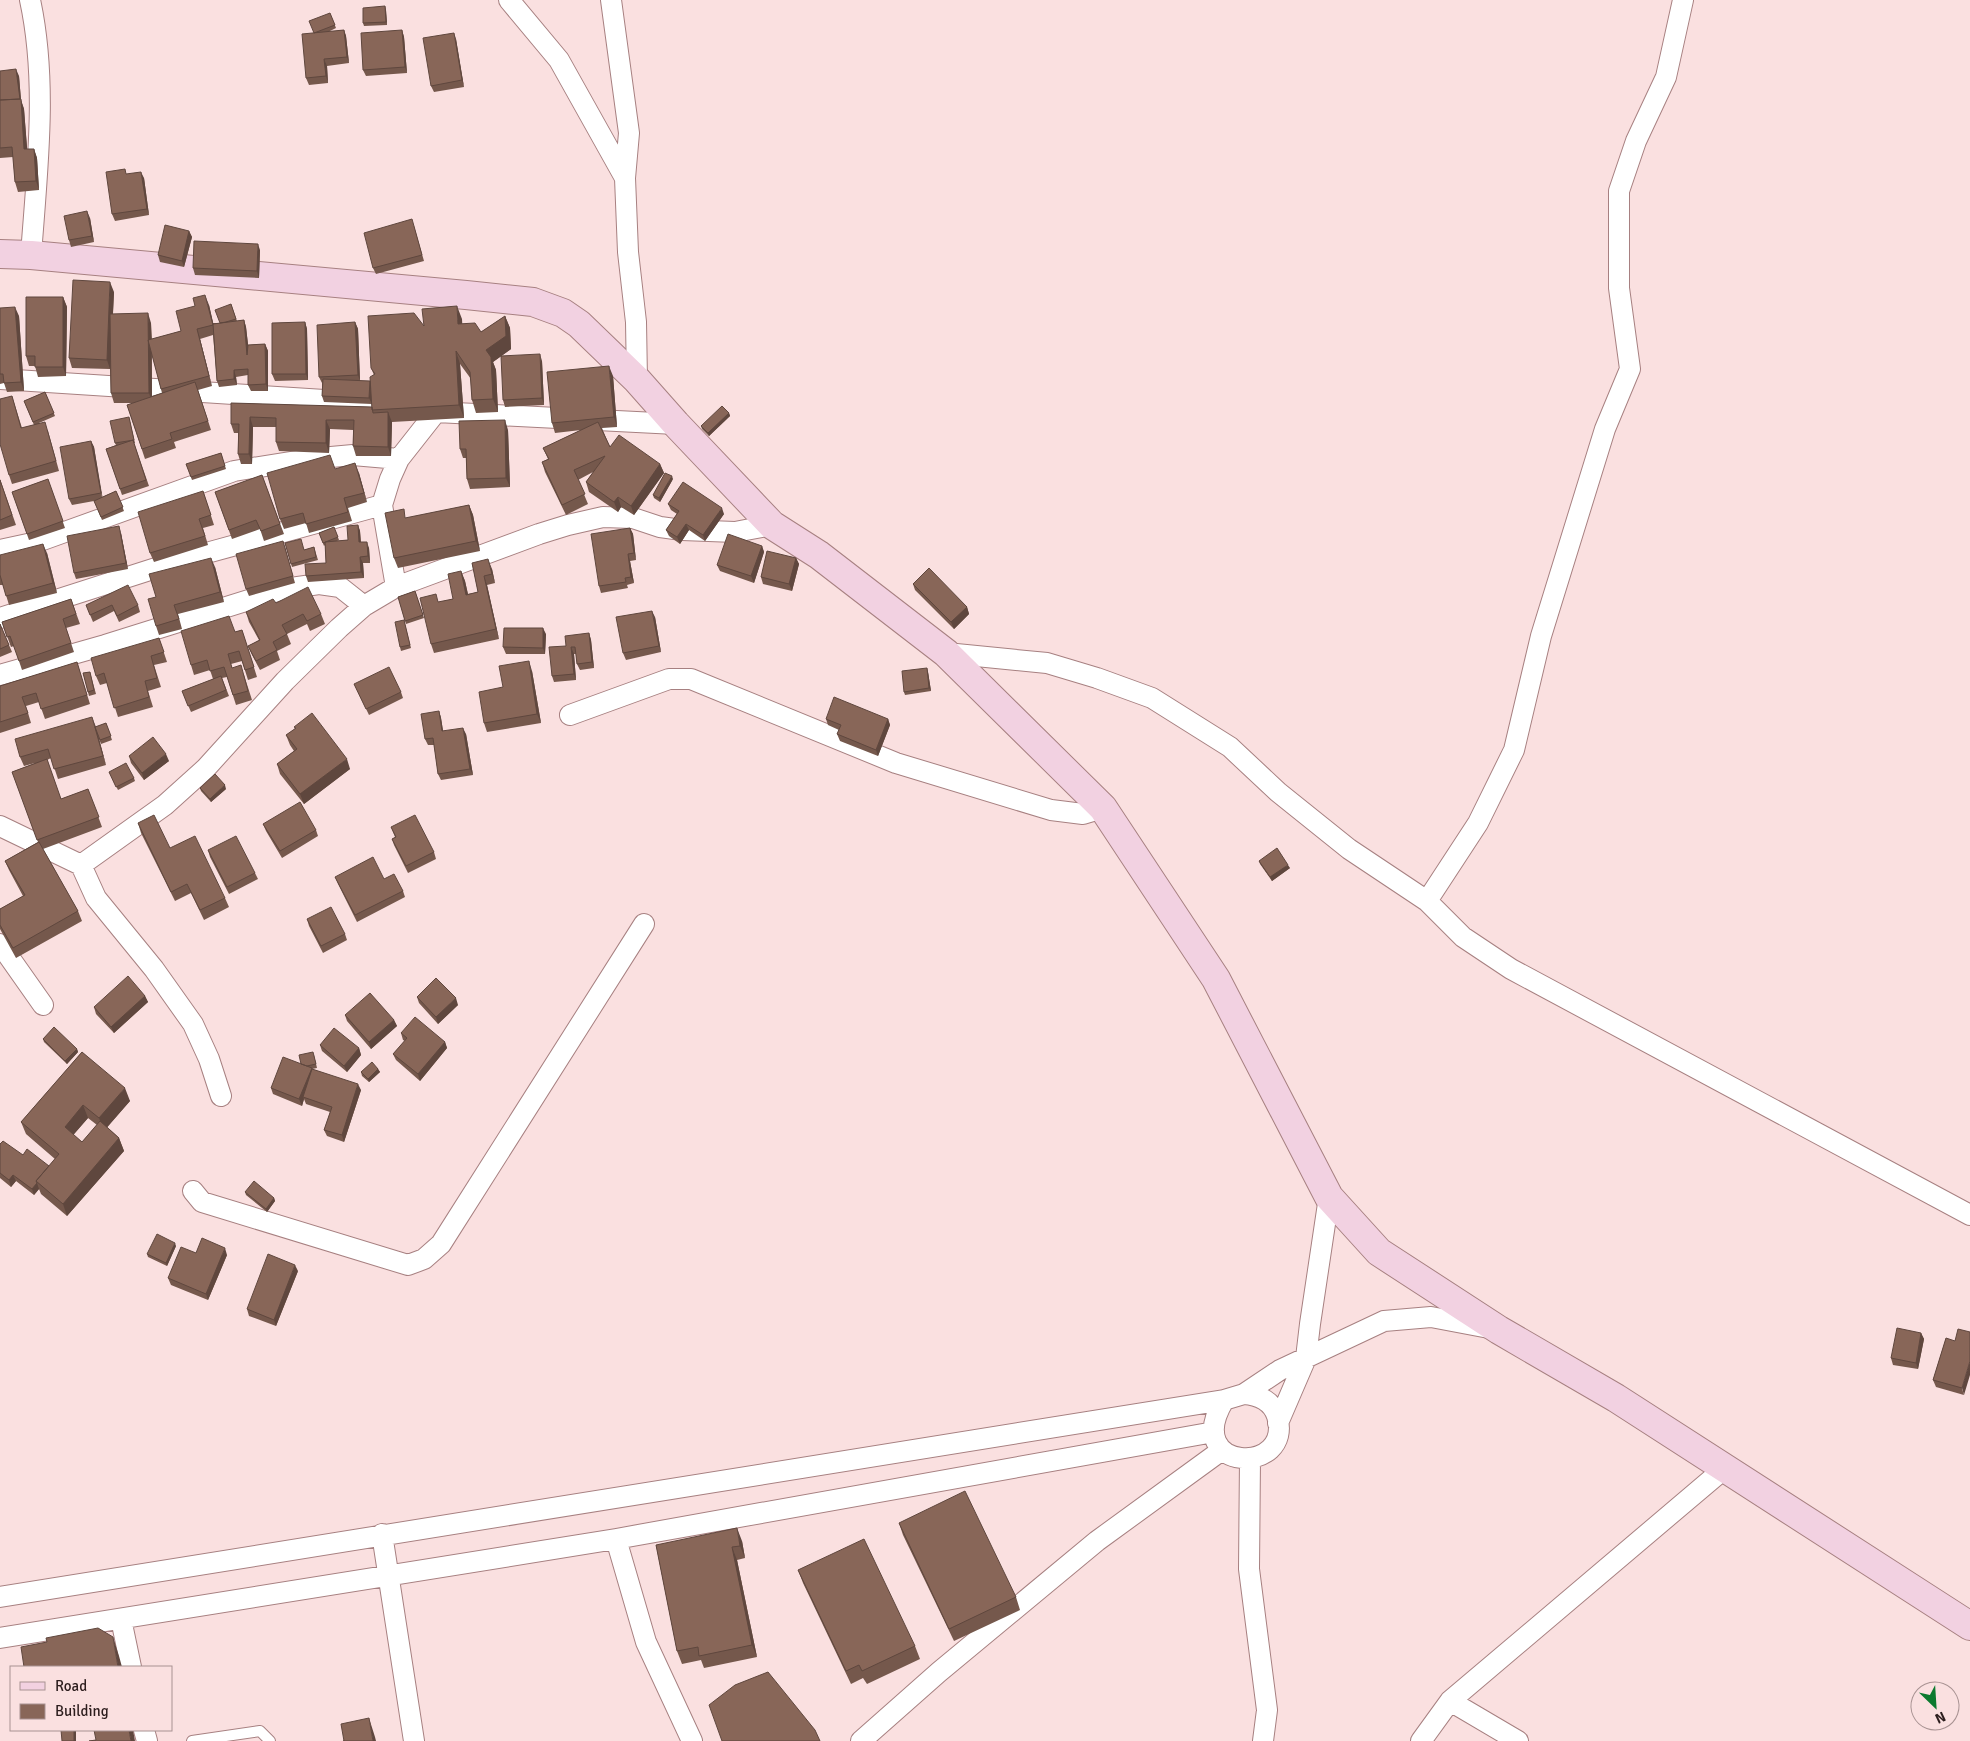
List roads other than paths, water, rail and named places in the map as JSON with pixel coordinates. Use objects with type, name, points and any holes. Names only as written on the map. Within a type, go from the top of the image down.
[{"type":"street","points":[[30,0],[36,29],[40,120],[31,255]]},
{"type":"street","points":[[509,0],[559,60],[625,178]]},
{"type":"street","points":[[611,0],[629,133],[625,178],[628,252],[636,322],[637,380]]},
{"type":"street","points":[[1427,902],[1478,823],[1514,750],[1541,636],[1605,429],[1630,369],[1619,288],[1619,191],[1636,141],[1666,77],[1683,0]]},
{"type":"street","points":[[0,254],[31,255],[532,302],[563,313],[579,324],[637,380],[676,424],[772,524],[819,555],[946,653],[1103,808],[1216,979],[1329,1197],[1378,1252],[1498,1330],[1616,1398],[1970,1626]]},
{"type":"street","points":[[0,379],[340,400],[436,412],[676,424]]},
{"type":"street","points":[[396,587],[382,505],[390,479],[399,459],[436,412]]},
{"type":"street","points":[[0,550],[37,542],[234,470],[309,459],[353,455],[399,459]]},
{"type":"street","points":[[0,618],[181,560],[382,505]]},
{"type":"street","points":[[81,865],[165,805],[206,768],[285,681],[364,606],[396,587],[539,534],[603,517],[632,518],[660,527],[682,530],[735,532],[772,524]]},
{"type":"street","points":[[0,675],[106,645],[284,589],[319,584],[340,587],[364,606]]},
{"type":"street","points":[[946,653],[1047,663],[1152,698],[1230,747],[1278,792],[1349,849],[1427,902],[1463,937],[1511,969],[1970,1214]]},
{"type":"street","points":[[570,715],[669,679],[690,679],[896,763],[1051,810],[1083,814],[1103,808]]},
{"type":"street","points":[[0,826],[81,865],[96,898],[154,969],[193,1024],[209,1059],[221,1096]]},
{"type":"street","points":[[193,1192],[202,1202],[408,1265],[424,1259],[441,1244],[644,924]]},
{"type":"street","points":[[0,944],[43,1005]]},
{"type":"street","points":[[1278,1423],[1306,1358],[1329,1197]]},
{"type":"street","points":[[0,1597],[1224,1400],[1244,1394],[1280,1370],[1384,1321],[1431,1317],[1498,1330]]},
{"type":"street","points":[[1224,1400],[1214,1421],[1214,1432],[1222,1450],[1230,1456],[1240,1459],[1260,1456],[1275,1442],[1278,1433],[1276,1413],[1263,1398],[1244,1394]]},
{"type":"street","points":[[0,1638],[616,1539],[1214,1432]]},
{"type":"street","points":[[861,1741],[939,1672],[1097,1541],[1222,1450]]},
{"type":"street","points":[[1250,1459],[1249,1569],[1267,1710],[1263,1741]]},
{"type":"street","points":[[1421,1741],[1450,1701],[1725,1468]]},
{"type":"street","points":[[382,1534],[414,1741]]},
{"type":"street","points":[[616,1539],[646,1642],[692,1741]]},
{"type":"street","points":[[121,1619],[132,1666]]},
{"type":"street","points":[[1450,1701],[1518,1741]]},
{"type":"lane","points":[[192,1741],[260,1731],[270,1741]]}]
